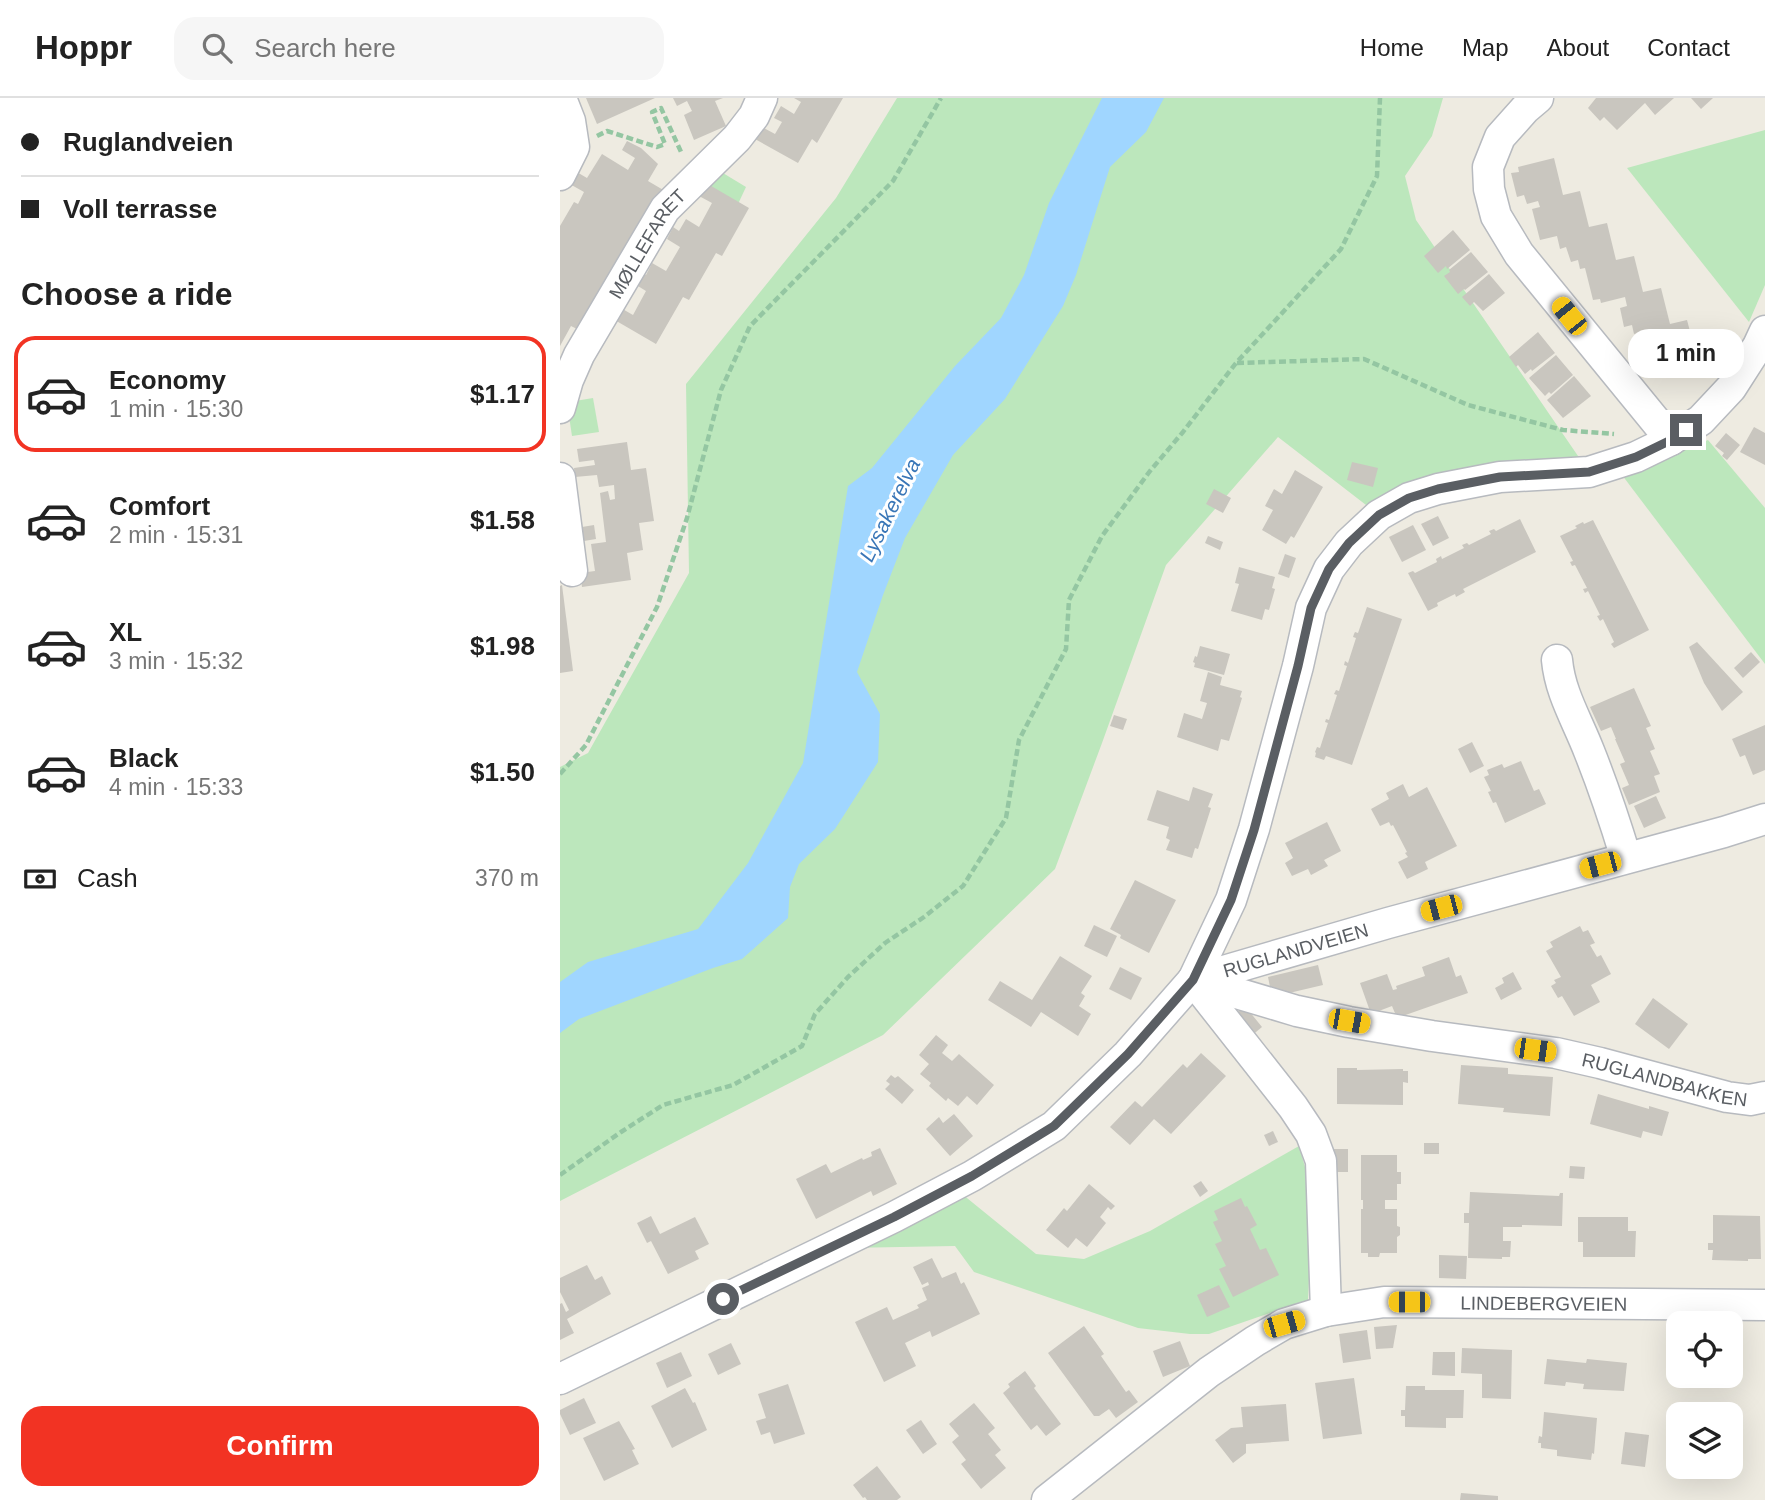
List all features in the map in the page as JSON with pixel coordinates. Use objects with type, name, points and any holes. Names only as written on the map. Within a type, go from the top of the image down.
[{"type":"street","points":[[560,175],[574,147],[570,121],[561,98]]},
{"type":"street","name":"MØLLEFARET","points":[[560,408],[579,355],[665,209],[737,138],[754,116],[762,98]]},
{"type":"street","points":[[1538,98],[1525,108],[1500,137],[1488,167],[1489,189],[1496,216],[1519,254],[1671,440]]},
{"type":"street","points":[[560,1379],[894,1217],[972,1176],[1054,1126],[1128,1054],[1193,980],[1231,900],[1254,830],[1311,608],[1329,569],[1349,543],[1379,515],[1409,498],[1438,489],[1500,477],[1589,472],[1636,457],[1671,440],[1701,420],[1731,388],[1765,331]]},
{"type":"street","points":[[560,478],[572,571]]},
{"type":"street","points":[[1556,660],[1564,696],[1615,820],[1626,858]]},
{"type":"street","name":"RUGLANDVEIEN","points":[[1193,980],[1765,819]]},
{"type":"street","points":[[1193,980],[1293,1107],[1311,1134],[1321,1161],[1326,1311]]},
{"type":"street","name":"RUGLANDBAKKEN","points":[[1193,980],[1297,1010],[1349,1021],[1432,1036],[1556,1053],[1727,1097],[1750,1100],[1765,1097]]},
{"type":"street","name":"LINDEBERGVEIEN","points":[[1047,1500],[1160,1409],[1255,1341],[1284,1324],[1326,1311],[1384,1302],[1765,1305]]},
{"type":"path","points":[[560,774],[586,745],[657,607],[687,518],[721,390],[750,326],[893,181],[941,98]]},
{"type":"path","points":[[560,1175],[663,1105],[733,1085],[802,1046],[815,1014],[848,977],[885,943],[925,917],[963,886],[1006,818],[1019,740],[1066,649],[1069,600],[1102,536],[1236,363],[1341,249],[1377,176],[1380,98]]},
{"type":"path","points":[[574,147],[607,131],[657,147],[665,144],[652,112],[661,108],[685,160],[697,176]]},
{"type":"path","points":[[1236,363],[1364,359],[1468,405],[1563,430],[1617,435]]},
{"type":"green space","points":[[897,98],[1443,98],[1432,136],[1405,176],[1416,220],[1589,472],[1379,515],[1278,437],[1166,565],[1055,869],[883,1035],[560,1201],[560,767],[588,753],[689,573],[686,384],[836,198]]},
{"type":"green space","points":[[1765,130],[1765,285],[1749,322],[1627,168]]},
{"type":"green space","points":[[718,170],[746,187],[738,204],[708,186]]},
{"type":"green space","points":[[593,398],[599,432],[572,436],[569,416],[575,401]]},
{"type":"green space","points":[[1708,440],[1765,508],[1765,664],[1622,475]]},
{"type":"green space","points":[[1299,1146],[1313,1195],[1308,1300],[1209,1334],[1138,1328],[974,1272],[955,1246],[846,1248],[962,1194],[1036,1254],[1084,1259],[1150,1231]]},
{"type":"water","name":"Lysakerelva","points":[[1102,98],[1164,98],[1146,132],[1110,167],[1076,275],[1063,306],[1005,399],[953,455],[905,538],[857,672],[880,714],[878,762],[835,829],[799,864],[790,887],[788,918],[742,959],[579,1019],[560,1033],[560,982],[588,962],[698,929],[748,863],[803,763],[848,486],[872,468],[955,366],[1001,318],[1024,275],[1049,203]]},
{"type":"building","points":[[586,98],[655,98],[597,124]]},
{"type":"building","points":[[673,98],[723,98],[715,101],[726,126],[694,140],[684,115],[692,111],[687,101],[677,106]]},
{"type":"building","points":[[794,98],[843,98],[817,143],[812,139],[798,163],[755,139],[762,127],[775,134],[782,122],[774,118],[781,106],[794,114],[801,102]]},
{"type":"building","points":[[1596,98],[1674,98],[1655,115],[1645,103],[1617,130],[1604,117],[1600,121],[1588,108]]},
{"type":"building","points":[[1691,98],[1713,98],[1701,109]]},
{"type":"building","points":[[627,141],[641,148],[658,164],[648,181],[665,191],[624,262],[618,259],[577,329],[571,326],[560,346],[560,226],[574,202],[578,204],[584,192],[568,183],[575,171],[587,178],[602,154],[628,170],[635,158],[622,150]]},
{"type":"building","points":[[1554,158],[1563,195],[1580,191],[1589,227],[1607,223],[1616,260],[1634,256],[1643,292],[1661,288],[1670,324],[1687,320],[1697,367],[1676,372],[1674,363],[1661,367],[1659,357],[1651,359],[1648,350],[1643,351],[1638,333],[1634,334],[1632,325],[1624,327],[1620,308],[1627,306],[1625,297],[1601,303],[1600,299],[1593,300],[1585,268],[1580,269],[1578,260],[1571,262],[1566,247],[1560,249],[1557,236],[1540,240],[1532,209],[1540,207],[1538,201],[1527,204],[1524,195],[1517,197],[1511,173],[1519,172],[1518,167]]},
{"type":"building","points":[[706,183],[749,208],[722,256],[716,253],[689,300],[683,297],[656,344],[613,319],[619,307],[633,315],[646,291],[633,283],[639,271],[646,275],[652,263],[666,271],[680,247],[667,239],[673,227],[679,231],[686,219],[699,227],[712,203],[699,196]]},
{"type":"building","points":[[1453,230],[1470,250],[1438,273],[1424,256]]},
{"type":"building","points":[[1471,252],[1488,272],[1458,294],[1444,276]]},
{"type":"building","points":[[1489,274],[1505,293],[1483,311],[1474,302],[1470,306],[1462,297]]},
{"type":"building","points":[[1538,332],[1555,353],[1525,374],[1509,357]]},
{"type":"building","points":[[1556,355],[1573,375],[1545,396],[1529,378]]},
{"type":"building","points":[[1574,376],[1591,396],[1563,418],[1547,400]]},
{"type":"building","points":[[1754,427],[1765,433],[1765,465],[1740,452]]},
{"type":"building","points":[[1726,433],[1740,445],[1727,460],[1722,456],[1724,453],[1715,446]]},
{"type":"building","points":[[627,442],[631,470],[646,468],[654,521],[639,523],[643,550],[627,553],[631,580],[582,587],[580,573],[595,571],[591,544],[606,542],[600,493],[608,491],[610,500],[615,499],[614,485],[599,487],[597,475],[575,477],[574,468],[595,465],[594,460],[579,462],[577,449]]},
{"type":"building","points":[[1352,462],[1378,468],[1373,487],[1347,480]]},
{"type":"building","points":[[1295,470],[1323,487],[1294,538],[1291,536],[1286,544],[1262,530],[1273,510],[1265,506],[1274,489],[1282,494]]},
{"type":"building","points":[[1214,489],[1231,498],[1223,513],[1206,504]]},
{"type":"building","points":[[1438,516],[1449,538],[1433,546],[1421,524]]},
{"type":"building","points":[[1520,519],[1536,552],[1463,589],[1465,592],[1456,597],[1455,594],[1437,603],[1438,606],[1428,611],[1408,573],[1415,573],[1437,562],[1436,559],[1441,556],[1442,559],[1464,548],[1462,545],[1469,545],[1491,534],[1489,531],[1496,531]]},
{"type":"building","points":[[1593,520],[1649,630],[1614,648],[1611,644],[1614,642],[1603,619],[1600,621],[1597,616],[1600,615],[1588,591],[1585,593],[1583,589],[1587,588],[1575,565],[1572,566],[1570,562],[1573,561],[1560,536],[1583,522],[1584,524]]},
{"type":"building","points":[[594,525],[596,539],[584,541],[582,527]]},
{"type":"building","points":[[1413,525],[1426,550],[1402,562],[1389,537]]},
{"type":"building","points":[[1208,536],[1223,542],[1220,550],[1205,543]]},
{"type":"building","points":[[1285,554],[1296,558],[1289,578],[1278,574]]},
{"type":"building","points":[[1239,567],[1275,577],[1272,588],[1275,589],[1269,610],[1265,609],[1262,620],[1231,611],[1239,584],[1235,583]]},
{"type":"building","points":[[562,585],[573,671],[560,673],[560,586]]},
{"type":"building","points":[[1367,607],[1402,619],[1352,765],[1326,756],[1324,760],[1315,757],[1315,752],[1317,747],[1320,748],[1328,723],[1325,722],[1326,719],[1329,720],[1337,695],[1334,694],[1336,690],[1339,691],[1347,666],[1344,665],[1345,661],[1348,663],[1356,638],[1353,637],[1354,634],[1358,633]]},
{"type":"building","points":[[1697,642],[1743,692],[1722,711],[1704,683],[1689,647]]},
{"type":"building","points":[[1200,646],[1230,654],[1224,675],[1194,667],[1193,662]]},
{"type":"building","points":[[1751,652],[1760,662],[1743,678],[1734,668]]},
{"type":"building","points":[[1208,672],[1222,677],[1220,685],[1242,691],[1229,741],[1221,739],[1218,751],[1177,737],[1184,713],[1202,719],[1207,703],[1200,701]]},
{"type":"building","points":[[1634,688],[1651,726],[1646,728],[1655,749],[1650,751],[1660,774],[1654,776],[1660,792],[1629,805],[1622,788],[1629,785],[1620,764],[1625,762],[1616,739],[1611,727],[1601,731],[1590,707]]},
{"type":"building","points":[[1114,715],[1127,719],[1123,730],[1110,726]]},
{"type":"building","points":[[1765,725],[1765,770],[1753,775],[1745,755],[1740,757],[1732,739]]},
{"type":"building","points":[[1472,742],[1484,766],[1470,773],[1458,749]]},
{"type":"building","points":[[1521,761],[1534,791],[1539,789],[1546,804],[1505,823],[1496,802],[1493,803],[1484,777],[1489,775],[1487,770],[1502,764],[1504,768]]},
{"type":"building","points":[[1403,784],[1409,797],[1427,787],[1457,846],[1425,862],[1428,869],[1407,879],[1398,862],[1408,857],[1405,853],[1407,852],[1393,825],[1389,822],[1380,826],[1371,809],[1389,799],[1386,793]]},
{"type":"building","points":[[1193,787],[1213,794],[1198,849],[1195,848],[1192,858],[1166,850],[1170,840],[1166,838],[1169,827],[1147,820],[1157,790],[1189,801]]},
{"type":"building","points":[[1656,796],[1666,818],[1644,828],[1634,806]]},
{"type":"building","points":[[1327,822],[1341,851],[1324,860],[1328,866],[1311,875],[1308,869],[1292,876],[1285,863],[1293,858],[1285,843]]},
{"type":"building","points":[[1135,880],[1176,900],[1149,953],[1120,938],[1121,935],[1110,929]]},
{"type":"building","points":[[1094,925],[1117,936],[1107,957],[1084,946]]},
{"type":"building","points":[[1580,926],[1583,932],[1588,930],[1595,943],[1590,945],[1597,957],[1601,955],[1611,974],[1591,985],[1600,1002],[1574,1016],[1562,996],[1558,998],[1551,986],[1556,983],[1554,980],[1561,977],[1546,951],[1553,947],[1550,942]]},
{"type":"building","points":[[1060,956],[1092,976],[1081,993],[1085,996],[1079,1006],[1091,1014],[1078,1036],[1041,1012],[1031,1027],[988,1000],[1000,981],[1032,1000]]},
{"type":"building","points":[[1449,957],[1456,977],[1461,975],[1468,993],[1397,1018],[1392,1006],[1371,1014],[1360,983],[1387,974],[1393,990],[1397,989],[1396,986],[1425,976],[1422,967]]},
{"type":"building","points":[[1318,965],[1323,985],[1272,997],[1268,977]]},
{"type":"building","points":[[1120,967],[1142,978],[1131,1000],[1109,989]]},
{"type":"building","points":[[1513,972],[1522,989],[1501,1000],[1495,988],[1504,983],[1502,978]]},
{"type":"building","points":[[1653,998],[1688,1024],[1669,1049],[1635,1024]]},
{"type":"building","points":[[1245,1006],[1262,1027],[1250,1037],[1233,1016]]},
{"type":"building","points":[[936,1035],[948,1045],[942,1053],[952,1061],[959,1054],[994,1085],[977,1105],[967,1096],[958,1106],[948,1098],[946,1101],[920,1074],[929,1064],[919,1055]]},
{"type":"building","points":[[1201,1053],[1226,1076],[1171,1134],[1154,1119],[1130,1145],[1110,1127],[1135,1101],[1142,1107],[1183,1064],[1187,1068]]},
{"type":"building","points":[[1461,1065],[1508,1068],[1508,1074],[1553,1077],[1550,1116],[1503,1112],[1504,1108],[1458,1104]]},
{"type":"building","points":[[1337,1068],[1408,1071],[1408,1083],[1403,1082],[1403,1105],[1337,1104]]},
{"type":"building","points":[[891,1075],[895,1078],[898,1076],[914,1090],[902,1104],[885,1089],[890,1084],[886,1081]]},
{"type":"building","points":[[1598,1094],[1669,1112],[1662,1136],[1643,1131],[1641,1138],[1590,1124]]},
{"type":"building","points":[[954,1114],[973,1136],[950,1156],[926,1129],[939,1117],[943,1123]]},
{"type":"building","points":[[1273,1131],[1278,1142],[1269,1146],[1264,1135]]},
{"type":"building","points":[[1424,1143],[1439,1143],[1439,1154],[1424,1154]]},
{"type":"building","points":[[880,1148],[897,1184],[873,1196],[871,1191],[816,1219],[796,1179],[826,1164],[831,1173],[872,1156],[871,1152]]},
{"type":"building","points":[[1332,1149],[1348,1149],[1348,1172],[1332,1172]]},
{"type":"building","points":[[1361,1155],[1397,1155],[1397,1172],[1401,1172],[1401,1184],[1397,1184],[1397,1200],[1385,1200],[1385,1209],[1397,1209],[1400,1235],[1397,1237],[1397,1253],[1380,1253],[1379,1257],[1368,1257],[1368,1253],[1361,1253]]},
{"type":"building","points":[[1570,1166],[1585,1167],[1584,1179],[1569,1178]]},
{"type":"building","points":[[1201,1181],[1208,1191],[1200,1197],[1193,1186]]},
{"type":"building","points":[[1089,1184],[1115,1206],[1111,1210],[1108,1207],[1100,1217],[1106,1223],[1087,1247],[1076,1238],[1068,1248],[1046,1230],[1064,1208],[1067,1211]]},
{"type":"building","points":[[1470,1192],[1559,1196],[1563,1193],[1562,1226],[1503,1227],[1503,1241],[1511,1241],[1510,1257],[1468,1258],[1469,1223],[1464,1223],[1464,1213],[1469,1213]]},
{"type":"building","points":[[1241,1198],[1257,1225],[1250,1229],[1260,1250],[1266,1248],[1279,1275],[1233,1297],[1219,1269],[1226,1266],[1215,1244],[1222,1241],[1213,1222],[1218,1220],[1214,1211]]},
{"type":"building","points":[[1713,1215],[1760,1216],[1761,1259],[1712,1260],[1713,1250],[1708,1250],[1708,1243],[1713,1243]]},
{"type":"building","points":[[651,1216],[660,1234],[695,1217],[709,1244],[695,1251],[699,1259],[668,1274],[651,1241],[647,1243],[637,1223]]},
{"type":"building","points":[[1578,1217],[1628,1217],[1628,1231],[1636,1231],[1635,1257],[1583,1257],[1583,1242],[1578,1242]]},
{"type":"building","points":[[1439,1255],[1467,1256],[1466,1279],[1439,1278]]},
{"type":"building","points":[[932,1258],[942,1278],[956,1272],[980,1314],[932,1337],[930,1331],[905,1343],[916,1366],[884,1382],[855,1322],[887,1307],[893,1320],[919,1308],[917,1305],[927,1300],[922,1288],[929,1285],[928,1282],[922,1285],[913,1267]]},
{"type":"building","points":[[587,1265],[595,1280],[602,1276],[611,1294],[567,1319],[574,1333],[560,1340],[560,1304],[562,1303],[566,1312],[569,1310],[560,1292],[560,1278]]},
{"type":"building","points":[[1219,1285],[1230,1307],[1207,1317],[1197,1295]]},
{"type":"building","points":[[1397,1325],[1393,1348],[1376,1349],[1374,1327]]},
{"type":"building","points":[[1084,1326],[1126,1392],[1129,1390],[1138,1402],[1116,1418],[1109,1409],[1099,1416],[1094,1416],[1048,1353]]},
{"type":"building","points":[[1367,1330],[1371,1359],[1343,1363],[1339,1334]]},
{"type":"building","points":[[1180,1341],[1190,1366],[1163,1377],[1153,1351]]},
{"type":"building","points":[[731,1343],[741,1364],[718,1375],[708,1354]]},
{"type":"building","points":[[1462,1348],[1512,1350],[1511,1399],[1482,1398],[1482,1374],[1461,1373]]},
{"type":"building","points":[[681,1352],[692,1376],[667,1388],[656,1363]]},
{"type":"building","points":[[1433,1352],[1455,1352],[1455,1376],[1432,1375]]},
{"type":"building","points":[[1547,1359],[1627,1363],[1624,1391],[1583,1389],[1584,1384],[1566,1382],[1565,1386],[1544,1384]]},
{"type":"building","points":[[1025,1371],[1036,1386],[1034,1388],[1061,1424],[1046,1436],[1037,1425],[1031,1430],[1003,1393],[1010,1387],[1008,1384]]},
{"type":"building","points":[[1354,1378],[1362,1434],[1323,1439],[1315,1383]]},
{"type":"building","points":[[788,1384],[805,1434],[774,1444],[770,1432],[761,1435],[756,1421],[766,1418],[758,1394]]},
{"type":"building","points":[[1406,1386],[1425,1386],[1425,1390],[1464,1390],[1463,1418],[1446,1418],[1446,1428],[1405,1427],[1405,1416],[1401,1416],[1401,1410],[1405,1410]]},
{"type":"building","points":[[685,1388],[693,1403],[695,1402],[707,1430],[672,1448],[651,1406]]},
{"type":"building","points":[[584,1398],[596,1423],[570,1435],[560,1410]]},
{"type":"building","points":[[974,1403],[995,1428],[988,1434],[1001,1450],[995,1455],[1006,1468],[981,1489],[961,1464],[966,1460],[952,1442],[959,1436],[949,1424]]},
{"type":"building","points":[[1286,1404],[1289,1441],[1246,1444],[1246,1453],[1233,1463],[1215,1440],[1231,1428],[1243,1427],[1241,1407]]},
{"type":"building","points":[[1544,1412],[1597,1418],[1594,1454],[1592,1453],[1591,1460],[1557,1456],[1557,1450],[1541,1448],[1541,1443],[1538,1443],[1539,1436],[1542,1437]]},
{"type":"building","points":[[921,1420],[937,1444],[923,1454],[906,1430]]},
{"type":"building","points":[[619,1421],[635,1449],[632,1450],[639,1464],[604,1481],[583,1438]]},
{"type":"building","points":[[1625,1432],[1649,1435],[1645,1467],[1621,1464]]},
{"type":"building","points":[[877,1466],[901,1497],[897,1500],[867,1500],[853,1485]]},
{"type":"building","points":[[1461,1493],[1498,1496],[1498,1500],[1460,1500]]},
{"type":"route","points":[[723,1299],[894,1217],[972,1176],[1054,1126],[1128,1054],[1193,980],[1231,900],[1254,830],[1311,608],[1329,569],[1349,543],[1379,515],[1409,498],[1438,489],[1500,477],[1589,472],[1636,457],[1686,430]]}]
